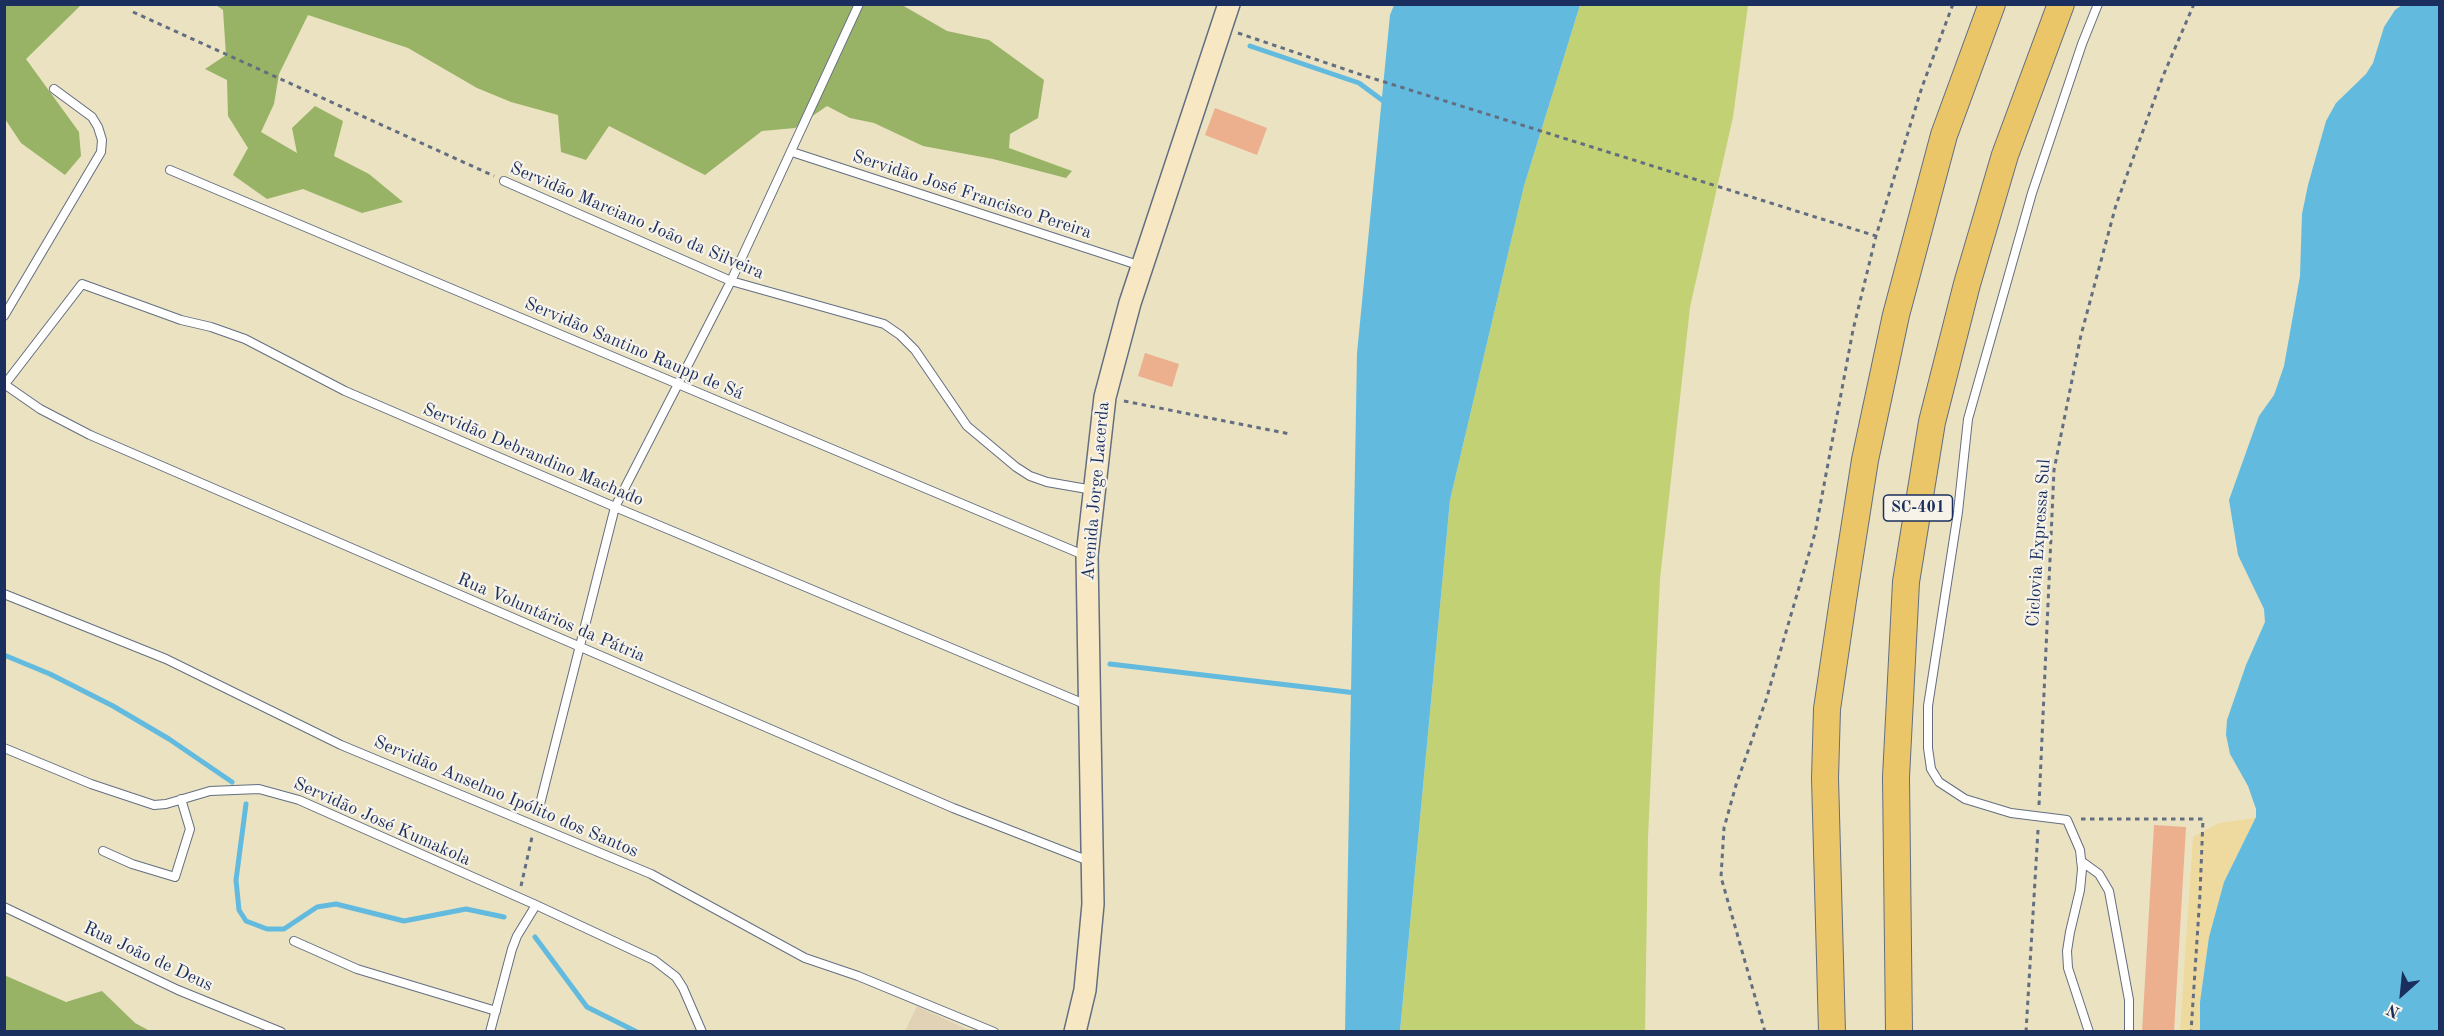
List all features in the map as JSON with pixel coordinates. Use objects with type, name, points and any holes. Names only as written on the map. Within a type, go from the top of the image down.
[{"type":"highway","name":"SC-401","points":[[1832,1032],[1825,778],[1827,709],[1865,460],[1896,315],[1944,135],[1992,4]]},
{"type":"highway","name":"SC-401","points":[[1899,1032],[1896,777],[1906,582],[1932,422],[1967,284],[2005,156],[2061,4]]},
{"type":"main road","name":"Avenida Jorge Lacerda","points":[[1075,1032],[1090,946],[1093,862],[1087,556],[1105,397],[1117,344],[1228,5]]},
{"type":"lane","points":[[538,812],[615,507],[730,281],[860,4]]},
{"type":"lane","points":[[2089,1032],[2072,983],[2067,951],[2080,890],[2081,861],[2080,850],[2067,820],[2011,813],[1965,799],[1939,782],[1931,769],[1928,748],[1928,706],[1958,512],[1968,419],[2032,193],[2082,44],[2098,4]]},
{"type":"lane","points":[[4,316],[101,152],[102,140],[92,117],[54,89]]},
{"type":"lane","name":"Servidão José Francisco Pereira","points":[[792,152],[1143,266]]},
{"type":"lane","name":"Servidão Santino Raupp de Sá","points":[[170,170],[1087,556]]},
{"type":"lane","name":"Servidão Marciano João da Silveira","points":[[504,181],[730,281],[884,324],[900,335],[915,350],[967,426],[1016,467],[1030,476],[1047,482],[1093,490]]},
{"type":"lane","name":"Servidão Debrandino Machado","points":[[5,384],[82,284],[181,320],[219,329],[245,339],[345,391],[615,507],[1089,705]]},
{"type":"lane","name":"Rua Voluntários da Pátria","points":[[5,384],[40,410],[83,432],[953,808],[1093,862]]},
{"type":"lane","name":"Servidão Anselmo Ipólito dos Santos","points":[[4,594],[166,659],[322,736],[651,874],[805,958],[858,976],[994,1032]]},
{"type":"lane","name":"Servidão José Kumakola","points":[[4,748],[133,800],[154,805],[166,804],[210,791],[259,789],[272,791],[332,813],[446,867],[536,905],[666,968],[683,988],[702,1032]]},
{"type":"lane","points":[[104,851],[132,864],[175,877],[190,829],[181,799]]},
{"type":"lane","points":[[2081,861],[2098,874],[2109,891],[2129,1000],[2128,1032]]},
{"type":"lane","points":[[490,1032],[512,949],[517,936],[536,905]]},
{"type":"lane","name":"Rua João de Deus","points":[[4,907],[178,990],[281,1032]]},
{"type":"lane","points":[[294,941],[357,969],[496,1011]]},
{"type":"path","points":[[1765,1032],[1721,877],[1724,828],[1736,785],[1766,700],[1815,533],[1853,330],[1876,236],[1922,87],[1953,4]]},
{"type":"path","name":"Ciclovia Expressa Sul","points":[[2026,1032],[2054,470],[2081,335],[2116,205],[2163,76],[2194,4]]},
{"type":"path","name":"Servidão Marciano João da Silveira","points":[[133,12],[504,181]]},
{"type":"path","points":[[1222,27],[1359,74],[1876,236]]},
{"type":"path","points":[[1105,397],[1290,434]]},
{"type":"path","points":[[2067,820],[2202,819],[2200,894],[2191,1032]]},
{"type":"path","points":[[518,897],[535,825]]},
{"type":"shaded area","points":[[917,1006],[971,1031],[905,1031]]},
{"type":"green space","points":[[4,5],[81,5],[26,59],[79,132],[81,156],[65,175],[21,143],[5,119]]},
{"type":"green space","points":[[216,5],[902,5],[947,31],[989,40],[1044,80],[1038,118],[1010,134],[1009,148],[1072,171],[1066,178],[993,159],[923,146],[874,123],[850,118],[827,106],[795,128],[762,131],[705,175],[609,126],[586,160],[561,152],[558,115],[511,102],[477,88],[408,48],[308,15],[279,74],[274,104],[261,132],[297,153],[292,128],[315,106],[343,121],[334,156],[369,174],[403,202],[362,213],[303,189],[267,199],[233,175],[248,148],[228,116],[227,80],[205,69],[226,55],[223,10]]},
{"type":"green space","points":[[1580,5],[1748,5],[1733,117],[1690,307],[1660,579],[1648,837],[1645,1031],[1400,1032],[1450,500],[1524,186]]},
{"type":"green space","points":[[4,975],[66,1002],[102,991],[135,1023],[150,1031],[5,1031]]},
{"type":"sand","points":[[2256,818],[2224,882],[2209,937],[2200,1002],[2200,1031],[2180,1032],[2193,837],[2219,823]]},
{"type":"water","points":[[1394,5],[1580,5],[1524,186],[1450,500],[1400,1031],[1345,1032],[1357,353],[1390,15]]},
{"type":"water","points":[[2402,5],[2440,5],[2439,1031],[2200,1031],[2200,1002],[2209,937],[2224,882],[2256,817],[2256,809],[2248,786],[2230,754],[2226,735],[2227,720],[2246,665],[2265,622],[2264,609],[2238,555],[2229,500],[2259,416],[2274,395],[2284,366],[2300,276],[2302,214],[2326,121],[2336,103],[2366,74],[2373,63],[2384,27],[2395,10]]},
{"type":"building","points":[[1215,108],[1267,128],[1257,155],[1205,135]]},
{"type":"building","points":[[1145,353],[1179,364],[1172,387],[1138,376]]},
{"type":"building","points":[[2154,825],[2186,827],[2174,1032],[2142,1032]]},
{"type":"waterway","points":[[1250,46],[1359,83],[1386,103]]},
{"type":"waterway","points":[[4,655],[50,674],[113,706],[169,739],[232,782]]},
{"type":"waterway","points":[[1110,664],[1356,693]]},
{"type":"waterway","points":[[246,804],[236,880],[239,910],[246,921],[267,929],[284,929],[317,907],[336,904],[404,921],[466,909],[504,917]]},
{"type":"waterway","points":[[535,937],[587,1007],[637,1032]]}]
